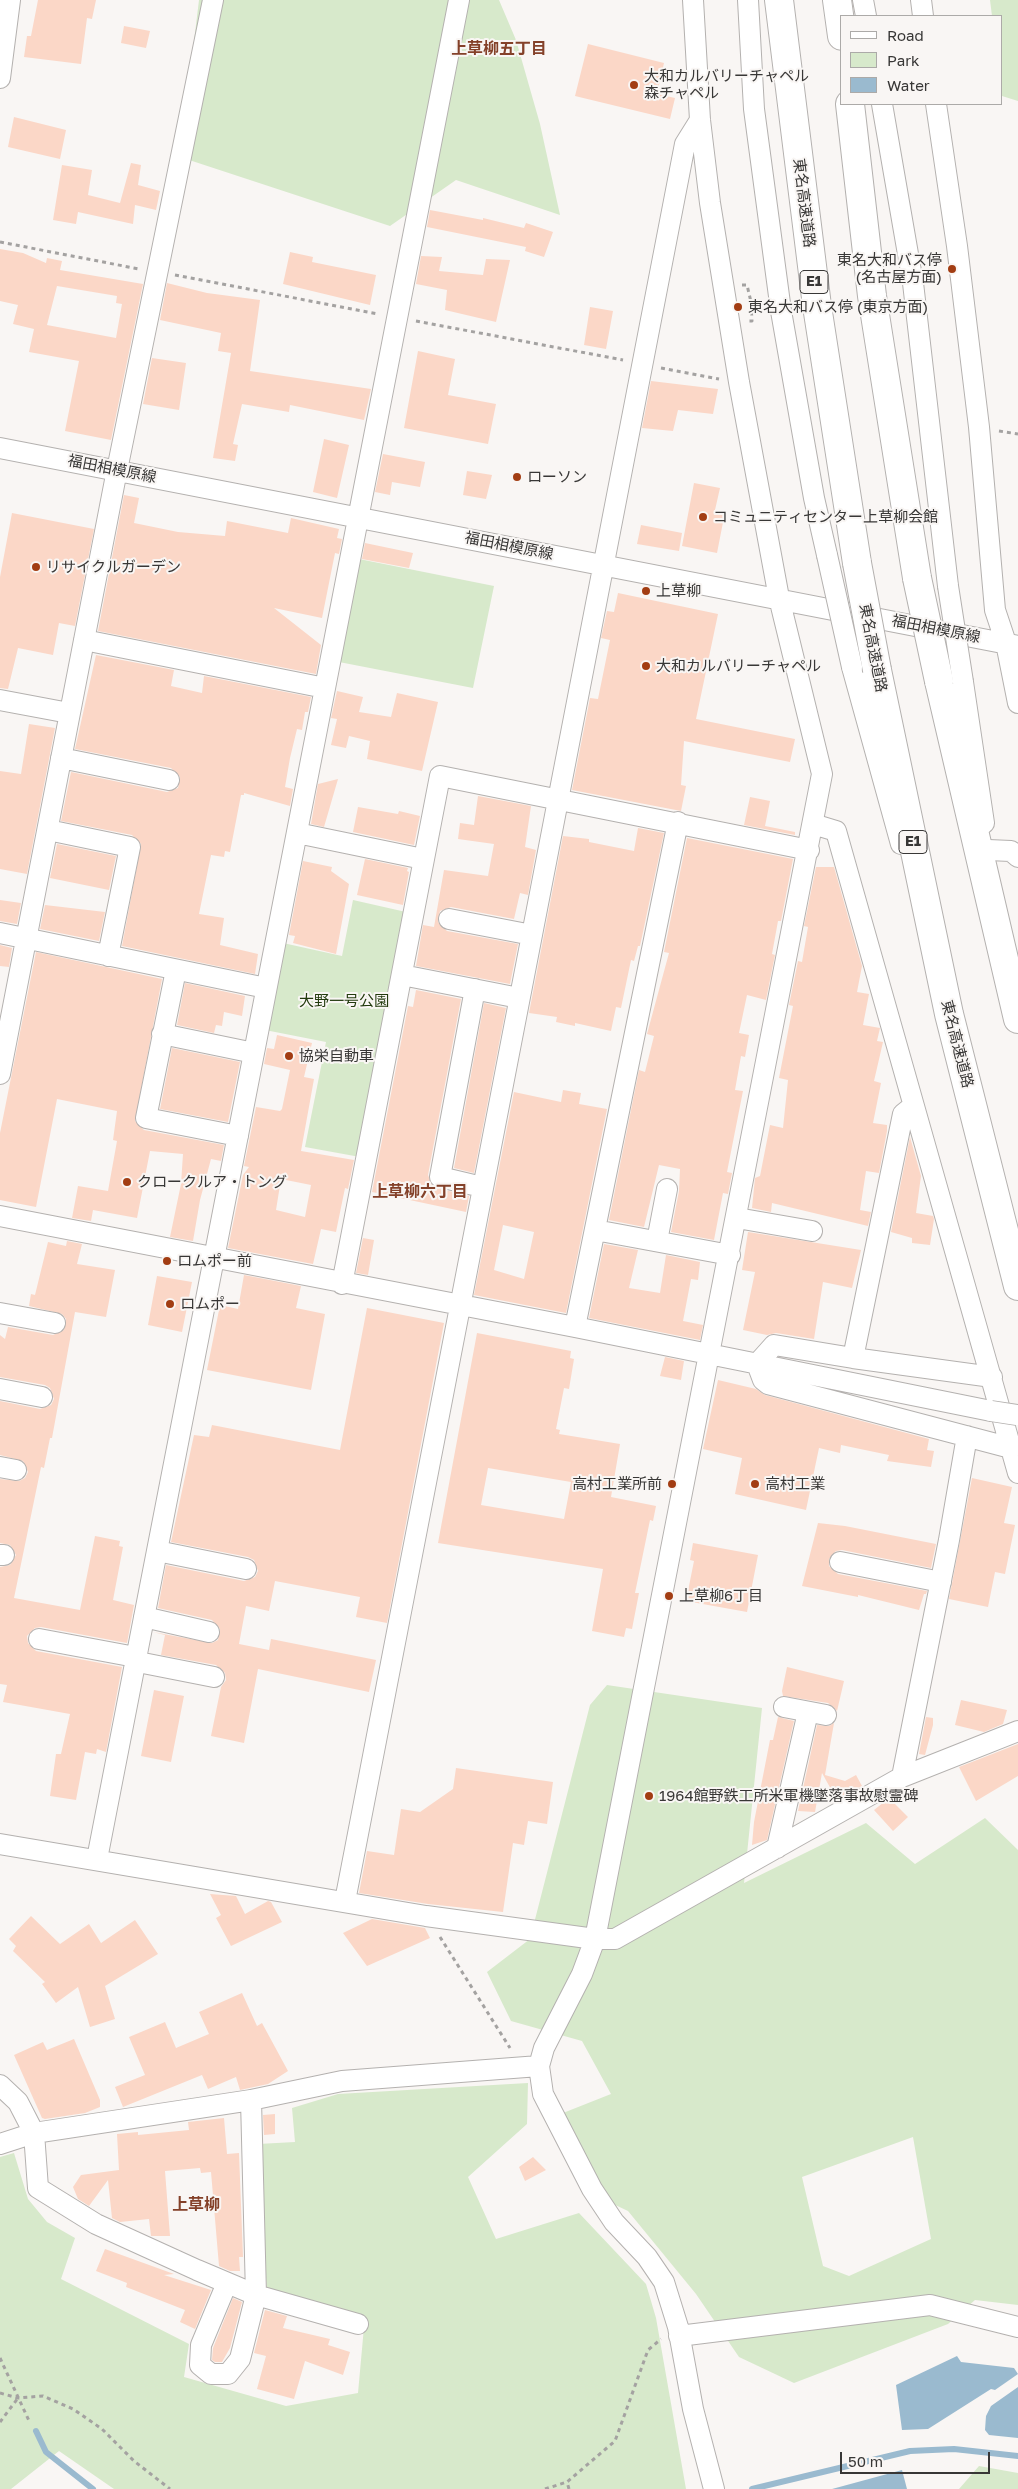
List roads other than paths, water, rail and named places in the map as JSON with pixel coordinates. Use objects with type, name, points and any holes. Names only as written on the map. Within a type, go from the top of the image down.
[{"type":"highway","name":"東名高速道路","points":[[779,0],[818,306],[857,563],[864,669],[1018,1286]]},
{"type":"highway","points":[[838,0],[840,18]]},
{"type":"highway","points":[[850,105],[872,296],[917,578],[951,682],[1018,1019]]},
{"type":"street","points":[[0,78],[10,0]]},
{"type":"street","points":[[0,1074],[117,470],[159,272],[212,0]]},
{"type":"street","points":[[97,1859],[459,0]]},
{"type":"street","points":[[0,2144],[34,2133],[251,2100],[342,2081],[530,2066],[544,2048],[582,1974],[595,1939],[809,850],[822,774],[779,598],[739,382],[710,203],[700,120],[693,0]]},
{"type":"street","points":[[748,0],[754,109],[781,311],[814,498],[827,556],[864,669]]},
{"type":"street","points":[[864,0],[866,15]]},
{"type":"street","points":[[921,0],[924,15]]},
{"type":"street","points":[[882,105],[913,283],[948,586],[951,682],[988,850],[1018,1007]]},
{"type":"street","points":[[936,105],[958,246],[979,427],[994,610],[1012,644],[1018,703]]},
{"type":"street","points":[[345,1901],[685,144],[700,120]]},
{"type":"street","name":"福田相模原線","points":[[0,448],[1012,644]]},
{"type":"street","points":[[84,640],[325,688]]},
{"type":"street","points":[[0,700],[70,713]]},
{"type":"street","points":[[61,758],[169,780]]},
{"type":"street","points":[[342,1284],[440,776],[678,822],[809,850]]},
{"type":"street","points":[[576,1328],[678,822]]},
{"type":"street","points":[[814,824],[836,831],[1018,1473]]},
{"type":"street","points":[[48,830],[130,847],[108,956]]},
{"type":"street","points":[[297,833],[423,859]]},
{"type":"street","points":[[988,850],[1011,851],[1018,857]]},
{"type":"street","points":[[449,919],[532,934]]},
{"type":"street","points":[[0,934],[266,988]]},
{"type":"street","points":[[176,970],[146,1118],[238,1136]]},
{"type":"street","points":[[402,975],[519,998]]},
{"type":"street","points":[[475,989],[440,1177],[482,1187]]},
{"type":"street","points":[[162,1034],[254,1053]]},
{"type":"street","points":[[853,1358],[903,1114],[914,1106]]},
{"type":"street","points":[[657,1241],[667,1189]]},
{"type":"street","points":[[0,1216],[1018,1416]]},
{"type":"street","points":[[737,1218],[812,1231]]},
{"type":"street","points":[[595,1230],[730,1255]]},
{"type":"street","points":[[0,1313],[55,1323]]},
{"type":"street","points":[[757,1364],[774,1345],[992,1377]]},
{"type":"street","points":[[757,1364],[763,1380],[768,1384],[1011,1448]]},
{"type":"street","points":[[0,1389],[42,1397]]},
{"type":"street","points":[[902,1778],[941,1582],[967,1436]]},
{"type":"street","points":[[157,1551],[246,1569]]},
{"type":"street","points":[[840,1562],[941,1582]]},
{"type":"street","points":[[144,1617],[209,1632]]},
{"type":"street","points":[[39,1639],[136,1658],[143,1663],[214,1677]]},
{"type":"street","points":[[777,1848],[817,1714],[784,1707]]},
{"type":"street","points":[[0,1844],[426,1916],[595,1939],[615,1939],[902,1778],[1018,1730]]},
{"type":"street","points":[[530,2066],[567,2143],[614,2222],[647,2257],[664,2282],[678,2332],[693,2409],[714,2489]]},
{"type":"street","points":[[0,2085],[18,2102],[34,2133],[38,2188],[96,2224],[226,2283],[256,2295],[358,2324]]},
{"type":"street","points":[[226,2283],[201,2345],[200,2365],[211,2374],[228,2374],[240,2360],[256,2295],[251,2100]]},
{"type":"street","points":[[678,2332],[930,2305],[1018,2327]]},
{"type":"water","points":[[957,2356],[961,2362],[1014,2368],[1018,2374],[995,2390],[991,2389],[928,2429],[902,2430],[896,2385]]},
{"type":"water","points":[[1018,2387],[1018,2438],[989,2435],[985,2430],[986,2416],[991,2406]]},
{"type":"water","points":[[902,2470],[907,2489],[832,2489]]},
{"type":"waterway","points":[[36,2431],[46,2452],[93,2489]]},
{"type":"waterway","points":[[752,2489],[910,2451],[954,2449],[1018,2456]]},
{"type":"place","name":"大和カルバリーチャペル 森チャペル","points":[[634,85]]},
{"type":"place","name":"東名大和バス停 (名古屋方面)","points":[[952,269]]},
{"type":"place","name":"東名大和バス停 (東京方面)","points":[[738,307]]},
{"type":"place","name":"ローソン","points":[[517,477]]},
{"type":"place","name":"コミュニティセンター上草柳会館","points":[[703,517]]},
{"type":"place","name":"リサイクルガーデン","points":[[36,567]]},
{"type":"place","name":"上草柳","points":[[646,591]]},
{"type":"place","name":"大和カルバリーチャペル","points":[[646,666]]},
{"type":"place","name":"協栄自動車","points":[[289,1056]]},
{"type":"place","name":"クロークルア・トング","points":[[127,1182]]},
{"type":"place","name":"ロムポー前","points":[[167,1261]]},
{"type":"place","name":"ロムポー","points":[[170,1304]]},
{"type":"place","name":"高村工業所前","points":[[672,1484]]},
{"type":"place","name":"高村工業","points":[[755,1484]]},
{"type":"place","name":"上草柳6丁目","points":[[669,1596]]},
{"type":"place","name":"1964館野鉄工所米軍機墜落事故慰霊碑","points":[[649,1796]]},
{"type":"district","name":"上草柳五丁目","points":[[499,49]]},
{"type":"district","name":"上草柳六丁目","points":[[420,1192]]},
{"type":"district","name":"上草柳","points":[[196,2205]]},
{"type":"park label","name":"大野一号公園","points":[[344,1001]]}]
